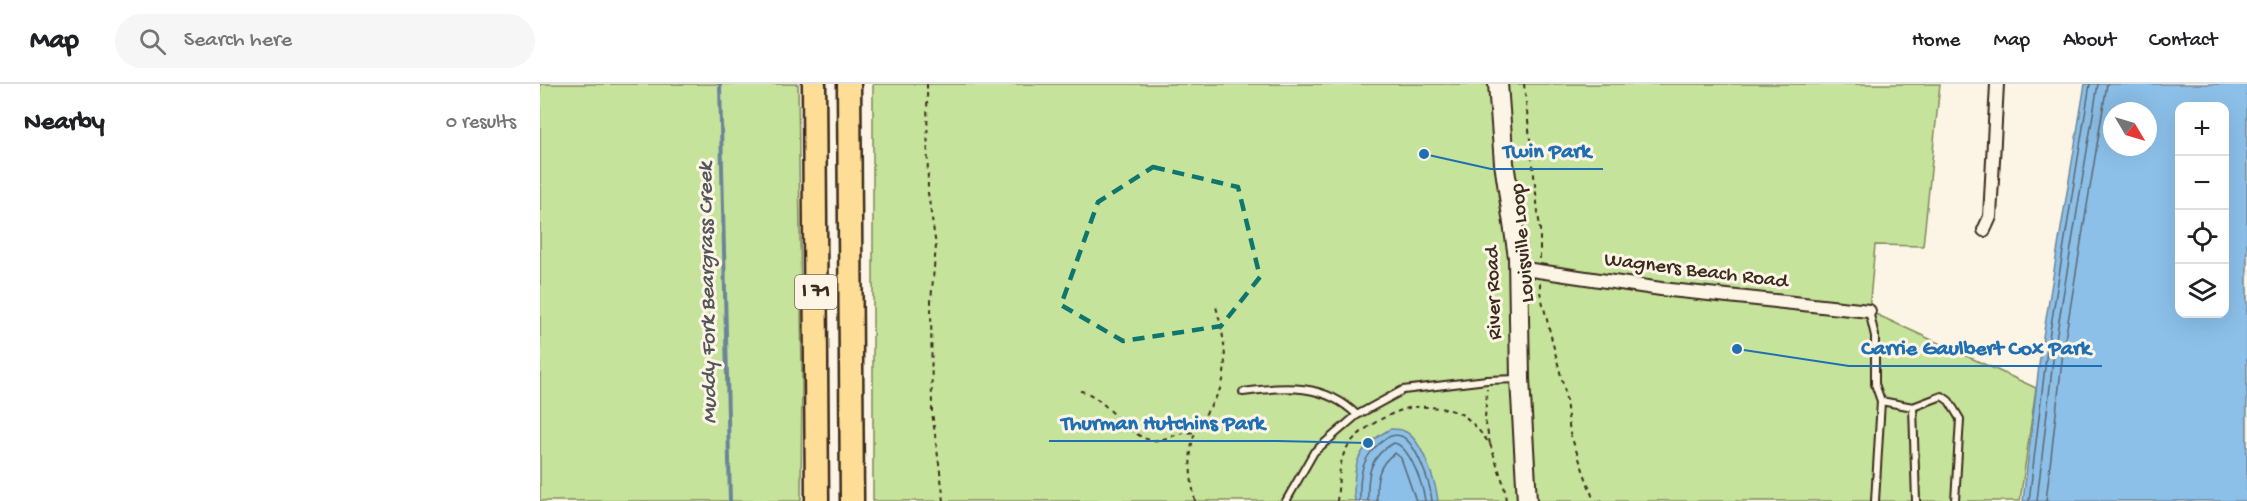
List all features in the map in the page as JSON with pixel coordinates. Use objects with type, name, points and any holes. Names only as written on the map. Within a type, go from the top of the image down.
[{"type":"highway","name":"I 71","points":[[814,84],[817,501]]},
{"type":"highway","name":"I 71","points":[[849,84],[852,501]]},
{"type":"street","name":"River Road","points":[[1498,84],[1504,163],[1518,268],[1520,379],[1527,501]]},
{"type":"street","points":[[1984,230],[1990,217],[1997,84]]},
{"type":"street","name":"Wagners Beach Road","points":[[1518,268],[1661,289],[1869,311]]},
{"type":"lane","points":[[1869,311],[1875,336],[1875,384],[1881,401],[1875,501]]},
{"type":"lane","points":[[1286,501],[1314,453],[1357,415],[1403,390],[1487,380],[1520,379]]},
{"type":"lane","points":[[1243,392],[1296,387],[1330,395],[1347,405],[1357,415]]},
{"type":"lane","points":[[1881,401],[1913,407],[1942,396],[1949,401],[1960,419],[1955,501]]},
{"type":"lane","points":[[1913,407],[1916,501]]},
{"type":"path","points":[[927,84],[928,193],[936,246],[932,301],[932,412],[944,501]]},
{"type":"path","name":"Louisville Loop","points":[[1524,84],[1540,230],[1540,292],[1565,392],[1570,433],[1594,501]]},
{"type":"path","points":[[1195,501],[1191,454],[1195,433],[1217,396],[1225,362],[1224,342],[1215,303]]},
{"type":"path","points":[[1487,380],[1485,419],[1490,444],[1504,485],[1506,501]]},
{"type":"path","points":[[1080,391],[1093,395],[1119,420],[1145,438],[1154,441],[1190,432],[1195,433]]},
{"type":"path","points":[[1337,501],[1346,448],[1358,435],[1388,416],[1415,407],[1447,410],[1463,415],[1490,444]]},
{"type":"highlighted area","points":[[1153,167],[1238,187],[1260,277],[1221,326],[1123,341],[1061,305],[1098,202]]},
{"type":"green space","points":[[540,84],[798,84],[802,375],[801,501],[540,501]]},
{"type":"green space","points":[[873,84],[1940,84],[1923,246],[1875,245],[1869,311],[2036,388],[2020,501],[873,501]]},
{"type":"water","points":[[2085,84],[2247,84],[2247,501],[2023,501],[2041,349]]},
{"type":"water","points":[[1390,429],[1403,430],[1417,442],[1431,473],[1438,501],[1355,501],[1355,477],[1359,458],[1370,443]]},
{"type":"waterway","name":"Muddy Fork Beargrass Creek","points":[[720,84],[730,501]]},
{"type":"place","name":"Twin Park","points":[[1424,154]]},
{"type":"place","name":"Carrie Gaulbert Cox Park","points":[[1737,349]]},
{"type":"place","name":"Thurman Hutchins Park","points":[[1368,443]]}]
